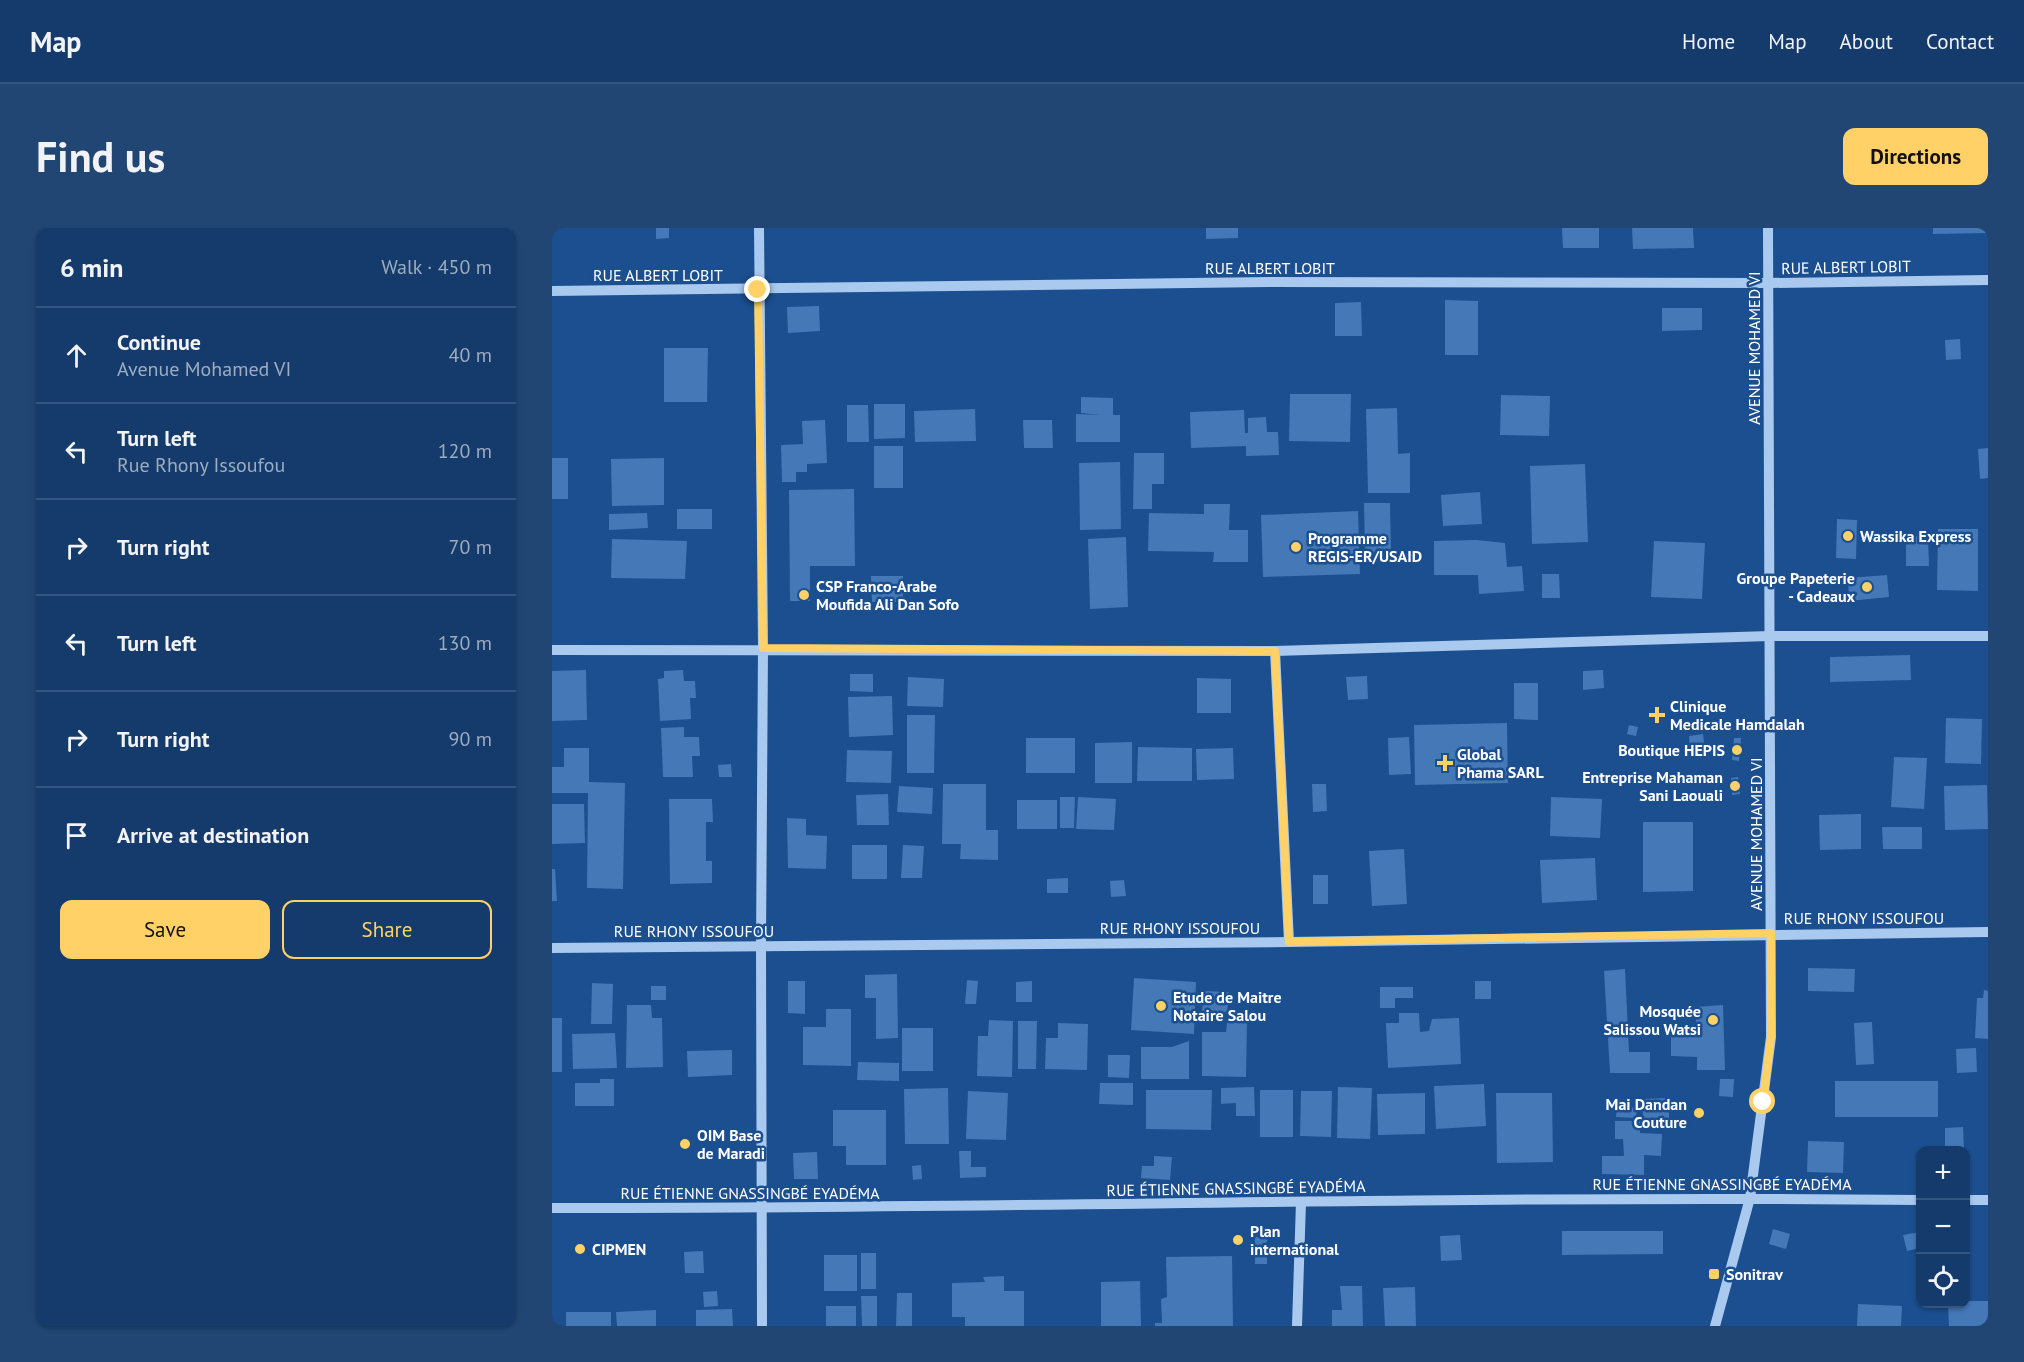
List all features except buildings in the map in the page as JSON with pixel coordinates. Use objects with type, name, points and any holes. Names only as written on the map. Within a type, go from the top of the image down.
[{"type":"street","points":[[759,228],[763,648],[760,946],[762,1326]]},
{"type":"street","name":"AVENUE MOHAMED VI","points":[[1715,1326],[1750,1198],[1771,1037],[1768,228]]},
{"type":"street","name":"RUE ALBERT LOBIT","points":[[552,291],[1269,282],[1769,283],[1988,280]]},
{"type":"street","points":[[552,650],[763,648],[1275,651],[1770,636],[1988,636]]},
{"type":"street","points":[[1275,651],[1289,942]]},
{"type":"street","name":"RUE RHONY ISSOUFOU","points":[[552,948],[1289,942],[1771,933],[1988,932]]},
{"type":"street","name":"RUE ÉTIENNE GNASSINGBÉ EYADÉMA","points":[[552,1208],[760,1209],[1750,1198],[1916,1200]]},
{"type":"street","points":[[1970,1200],[1988,1200]]},
{"type":"street","points":[[1297,1326],[1300,1202]]},
{"type":"place","name":"Wassika Express","points":[[1848,536]]},
{"type":"place","name":"Programme REGIS-ER/USAID","points":[[1296,547]]},
{"type":"place","name":"Groupe Papeterie - Cadeaux","points":[[1867,587]]},
{"type":"place","name":"CSP Franco-Arabe Moufida Ali Dan Sofo","points":[[804,595]]},
{"type":"place","name":"Clinique Medicale Hamdalah","points":[[1657,715]]},
{"type":"place","name":"Boutique HEPIS","points":[[1737,750]]},
{"type":"place","name":"Global Phama SARL","points":[[1445,763]]},
{"type":"place","name":"Entreprise Mahaman Sani Laouali","points":[[1735,786]]},
{"type":"place","name":"Etude de Maitre Notaire Salou","points":[[1161,1006]]},
{"type":"place","name":"Mosquée Salissou Watsi","points":[[1713,1020]]},
{"type":"place","name":"Mai Dandan Couture","points":[[1699,1113]]},
{"type":"place","name":"OIM Base de Maradi","points":[[685,1144]]},
{"type":"place","name":"Plan international","points":[[1238,1240]]},
{"type":"place","name":"CIPMEN","points":[[580,1249]]},
{"type":"place","name":"Sonitrav","points":[[1714,1274]]},
{"type":"route","points":[[758,290],[763,648],[1275,651],[1289,942],[1771,933],[1771,1037],[1763,1102]]}]
